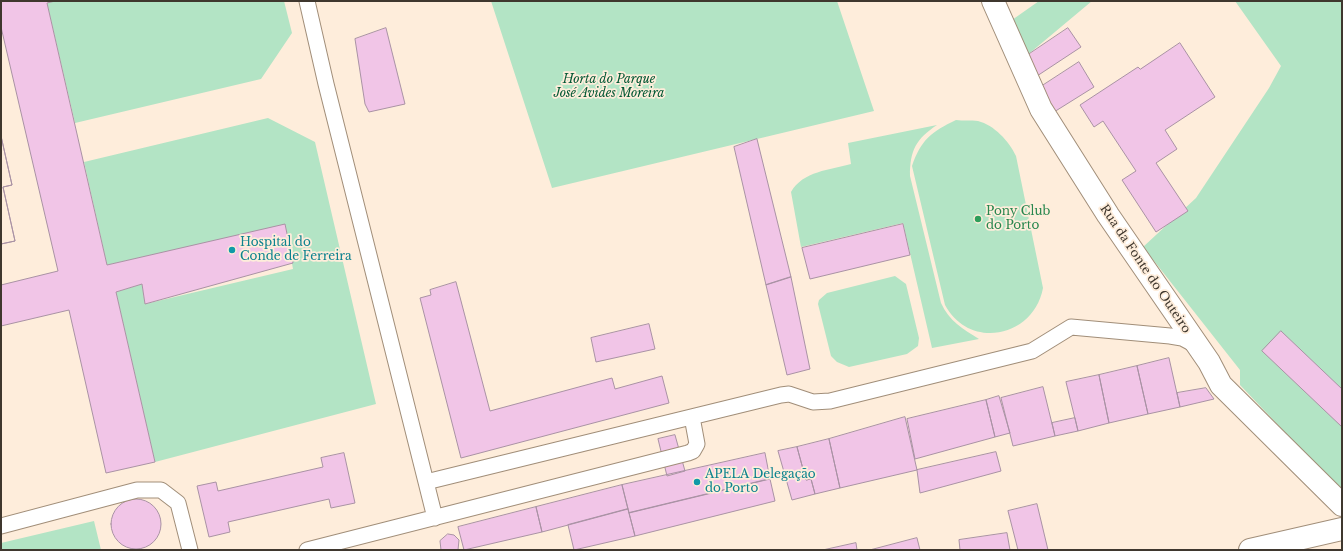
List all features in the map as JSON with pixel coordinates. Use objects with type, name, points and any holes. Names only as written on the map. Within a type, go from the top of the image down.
[{"type":"street","name":"Rua da Fonte do Outeiro","points":[[993,1],[1041,109],[1108,215],[1198,346],[1221,385],[1342,505]]},
{"type":"street","points":[[1250,550],[1342,529]]},
{"type":"lane","points":[[308,1],[326,84],[435,518]]},
{"type":"lane","points":[[426,482],[784,394],[797,396],[813,402],[830,401],[1032,351],[1071,327],[1170,336],[1182,338],[1198,346]]},
{"type":"lane","points":[[307,550],[688,453],[693,451],[697,444],[692,417]]},
{"type":"lane","points":[[1,526],[138,490],[161,490],[178,503],[190,550]]},
{"type":"green space","points":[[55,1],[284,1],[292,33],[261,79],[75,123],[47,3]]},
{"type":"green space","name":"Horta do Parque José Avides Moreira","points":[[491,1],[837,1],[874,111],[552,188]]},
{"type":"green space","points":[[1039,1],[1092,1],[1025,57],[1012,20]]},
{"type":"green space","points":[[1235,1],[1342,1],[1342,492],[1240,385],[1240,370],[1143,247],[1196,198],[1269,88],[1281,66]]},
{"type":"green space","points":[[268,118],[315,142],[376,404],[155,462],[116,292],[142,284],[145,304],[293,269],[285,225],[107,265],[84,162]]},
{"type":"green space","name":"Pony Club do Porto","points":[[956,120],[978,121],[990,126],[1005,139],[1016,156],[1043,288],[1037,305],[1027,318],[1015,327],[1000,332],[985,333],[970,329],[956,319],[945,305],[912,166],[923,143],[933,133]]},
{"type":"green space","points":[[937,125],[919,140],[911,159],[910,176],[941,303],[952,320],[979,339],[932,348],[903,223],[801,247],[791,192],[796,185],[810,175],[851,164],[848,143]]},
{"type":"green space","points":[[895,276],[906,284],[919,338],[918,346],[907,354],[849,367],[837,362],[831,356],[818,304],[819,300],[827,293]]},
{"type":"green space","points":[[94,521],[101,550],[1,550],[1,543]]},
{"type":"building","name":"Hospital do Conde de Ferreira","points":[[1,1],[55,1],[47,3],[107,265],[285,224],[293,263],[145,304],[142,284],[116,292],[155,462],[106,473],[69,310],[1,326],[1,285],[58,271],[1,27]]},
{"type":"building","points":[[386,28],[405,104],[369,112],[365,104],[355,39]]},
{"type":"building","points":[[1068,28],[1081,47],[1037,76],[1025,57]]},
{"type":"building","points":[[1180,43],[1215,97],[1165,130],[1177,149],[1156,163],[1188,211],[1156,232],[1122,180],[1136,171],[1103,121],[1094,127],[1080,105],[1138,67],[1140,69]]},
{"type":"building","points":[[1079,62],[1094,87],[1054,112],[1039,88]]},
{"type":"building","points":[[1,136],[12,185],[3,187],[15,241],[1,244]]},
{"type":"building","points":[[1,136],[12,185],[3,187],[15,241],[1,244]]},
{"type":"building","points":[[757,139],[791,277],[766,285],[734,147]]},
{"type":"building","points":[[903,224],[910,255],[810,279],[802,248]]},
{"type":"building","points":[[791,277],[810,369],[787,375],[766,285]]},
{"type":"building","points":[[456,282],[490,411],[612,378],[615,389],[662,376],[669,403],[461,458],[420,298],[431,295],[430,290]]},
{"type":"building","points":[[649,324],[655,349],[596,362],[591,338]]},
{"type":"building","points":[[1281,331],[1342,389],[1342,427],[1262,351]]},
{"type":"building","points":[[1169,358],[1180,407],[1148,414],[1137,366]]},
{"type":"building","points":[[1137,366],[1148,414],[1109,423],[1099,375]]},
{"type":"building","points":[[1099,375],[1109,423],[1078,431],[1066,382]]},
{"type":"building","points":[[1043,387],[1055,436],[1013,446],[1001,398]]},
{"type":"building","points":[[1206,388],[1214,399],[1180,407],[1177,393]]},
{"type":"building","points":[[999,396],[1010,433],[995,437],[986,400]]},
{"type":"building","points":[[986,400],[995,437],[915,459],[907,419]]},
{"type":"building","points":[[905,417],[917,470],[840,488],[829,439]]},
{"type":"building","points":[[1075,418],[1078,431],[1055,436],[1052,423]]},
{"type":"building","points":[[675,435],[685,471],[667,476],[658,439]]},
{"type":"building","points":[[829,439],[840,488],[815,494],[811,479],[806,480],[797,447]]},
{"type":"building","points":[[797,447],[806,480],[811,479],[815,494],[792,500],[778,451]]},
{"type":"building","points":[[996,452],[1001,471],[920,493],[917,470]]},
{"type":"building","points":[[344,453],[355,503],[331,508],[329,499],[228,522],[230,532],[209,537],[197,486],[216,482],[218,491],[323,467],[321,458]]},
{"type":"building","name":"APELA Delegação do Porto","points":[[765,453],[770,479],[629,513],[622,485]]},
{"type":"building","points":[[770,479],[775,501],[635,536],[629,513]]},
{"type":"building","points":[[622,485],[628,509],[542,532],[536,507]]},
{"type":"building","points":[[131,499],[141,499],[154,506],[161,519],[161,529],[154,542],[141,549],[131,549],[122,545],[115,538],[111,529],[111,519],[115,510],[122,503]]},
{"type":"building","points":[[1037,504],[1048,550],[1018,550],[1008,511]]},
{"type":"building","points":[[536,507],[542,532],[464,550],[458,527]]},
{"type":"building","points":[[628,509],[635,536],[574,550],[568,525]]},
{"type":"building","points":[[1007,533],[1010,550],[960,550],[959,540]]},
{"type":"building","points":[[448,534],[454,535],[459,540],[458,550],[441,550],[440,541]]},
{"type":"building","points":[[917,538],[920,550],[870,550]]},
{"type":"building","points":[[856,543],[857,550],[823,550]]},
{"type":"place","name":"Pony Club do Porto","points":[[978,219]]},
{"type":"place","name":"Hospital do Conde de Ferreira","points":[[232,250]]},
{"type":"place","name":"APELA Delegação do Porto","points":[[697,482]]}]
